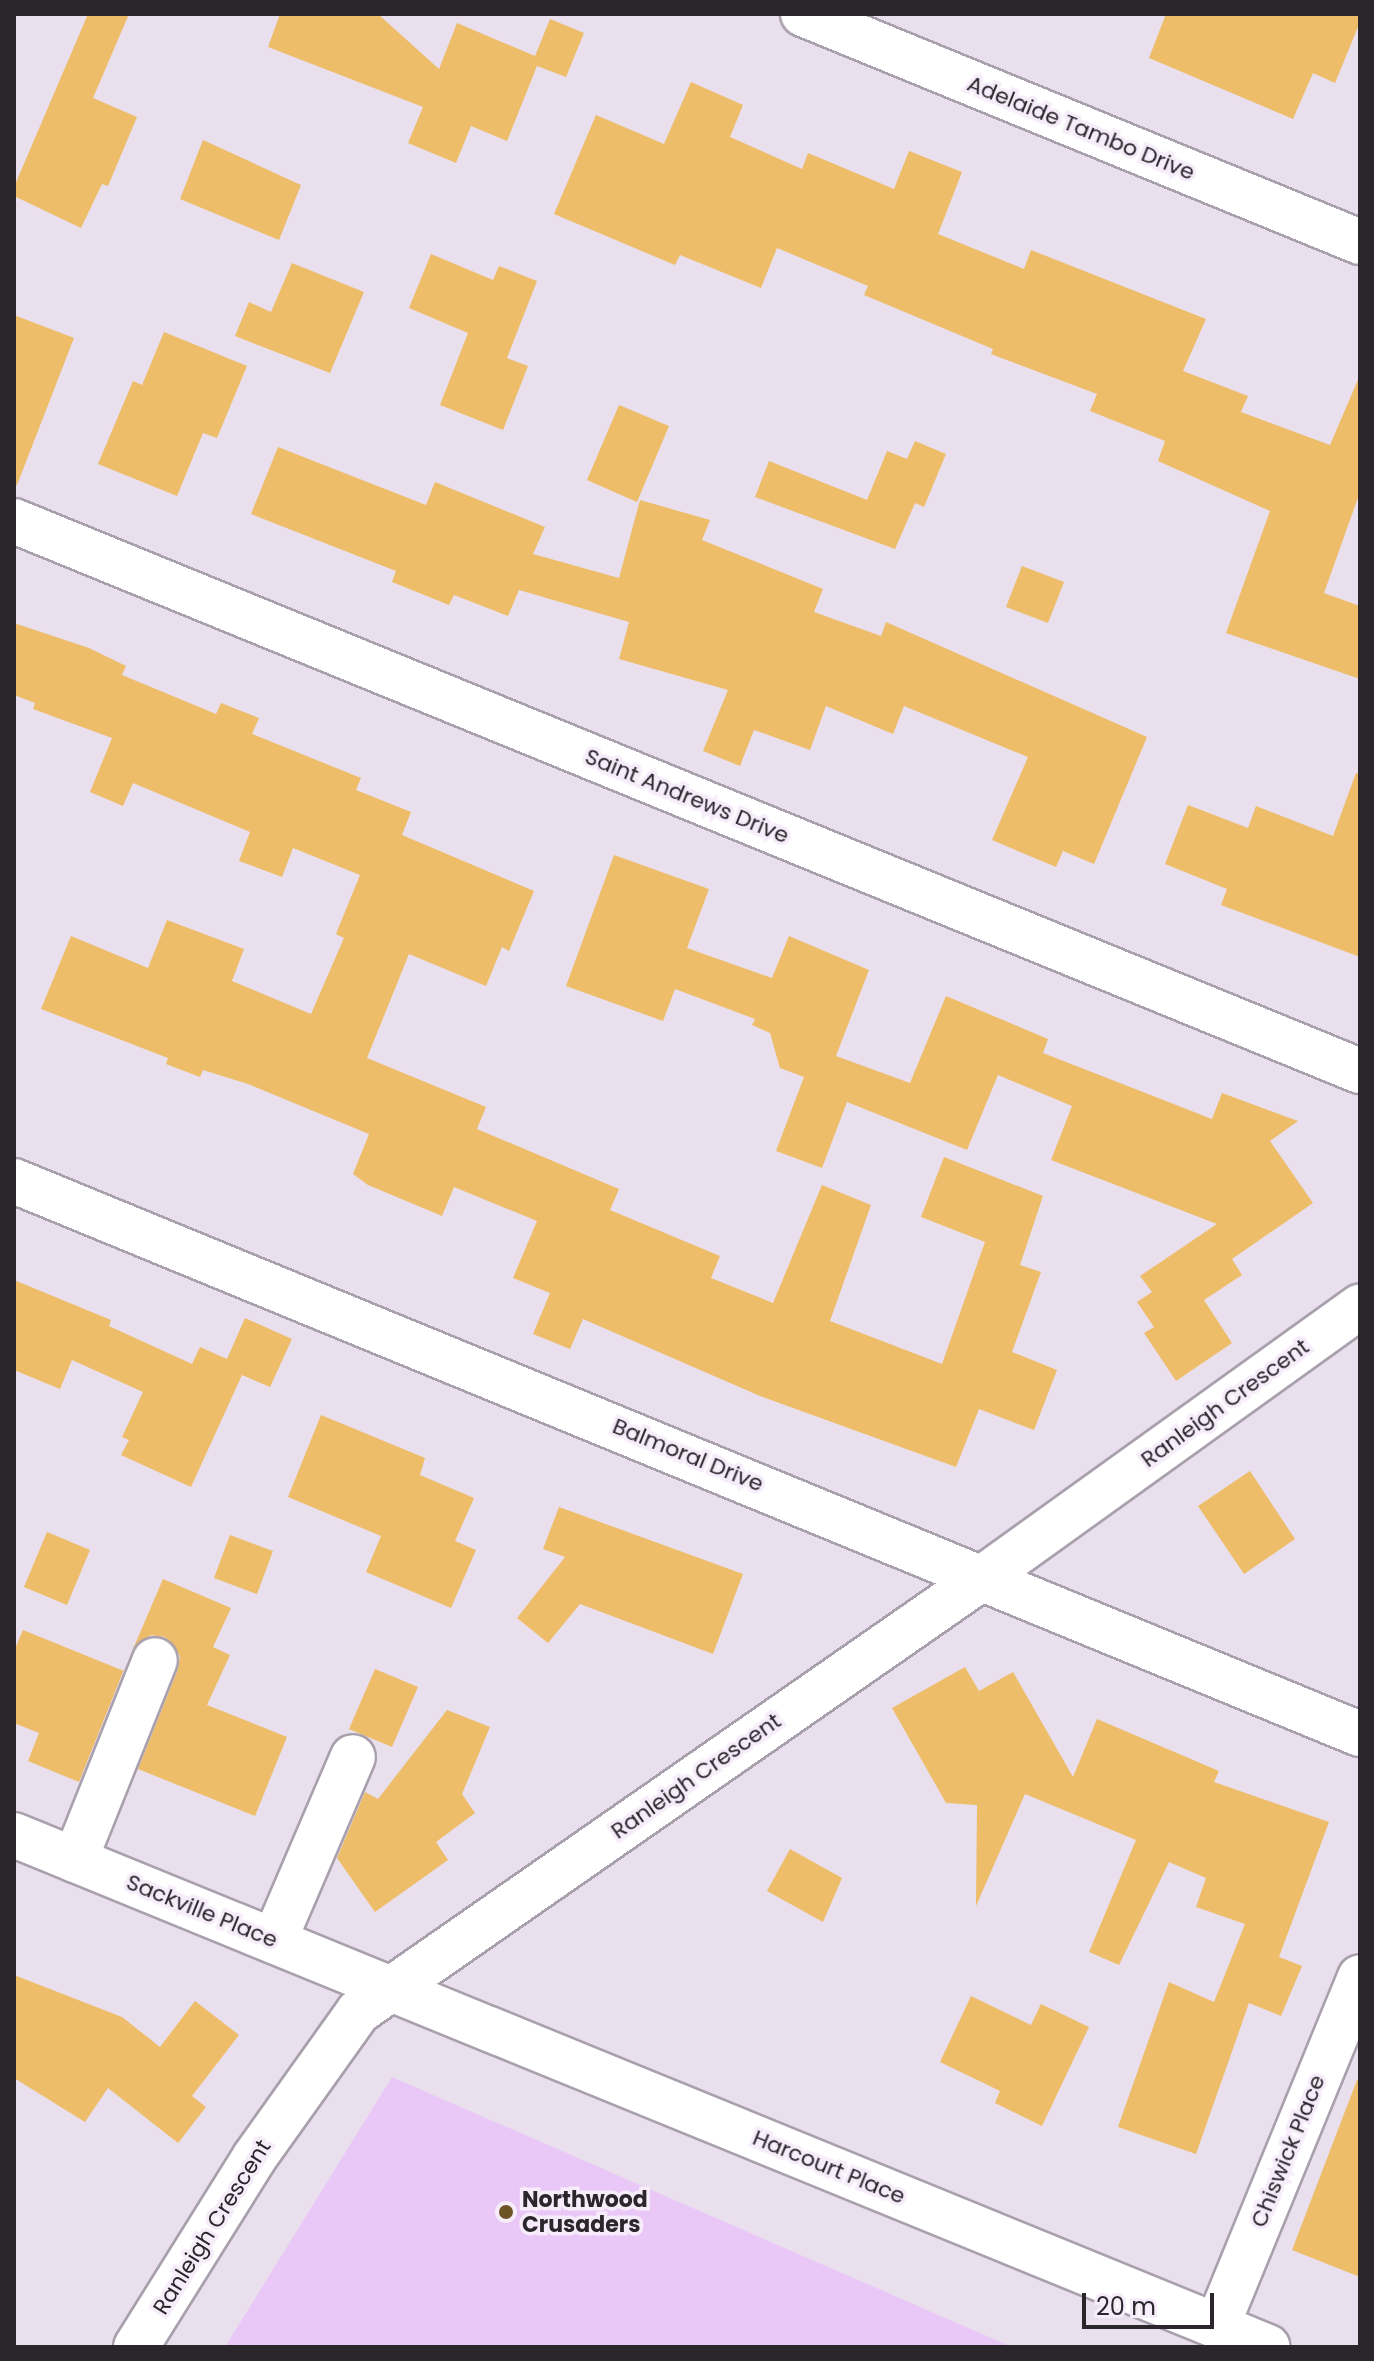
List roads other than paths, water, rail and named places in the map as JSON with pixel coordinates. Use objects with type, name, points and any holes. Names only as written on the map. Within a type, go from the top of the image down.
[{"type":"street","name":"Adelaide Tambo Drive","points":[[803,14],[1360,242]]},
{"type":"street","name":"Saint Andrews Drive","points":[[14,521],[1360,1071]]},
{"type":"street","name":"Balmoral Drive","points":[[14,1181],[985,1576],[1360,1734]]},
{"type":"street","name":"Ranleigh Crescent","points":[[136,2347],[314,2073],[358,2012],[985,1576],[1360,1307]]},
{"type":"street","points":[[75,1860],[155,1660]]},
{"type":"street","points":[[274,1941],[353,1757]]},
{"type":"street","name":"Sackville Place","points":[[14,1835],[390,1988]]},
{"type":"street","name":"Chiswick Place","points":[[1217,2326],[1360,1977]]},
{"type":"street","name":"Harcourt Place","points":[[390,1988],[1268,2347]]},
{"type":"place","name":"Northwood Crusaders","points":[[506,2212]]}]
